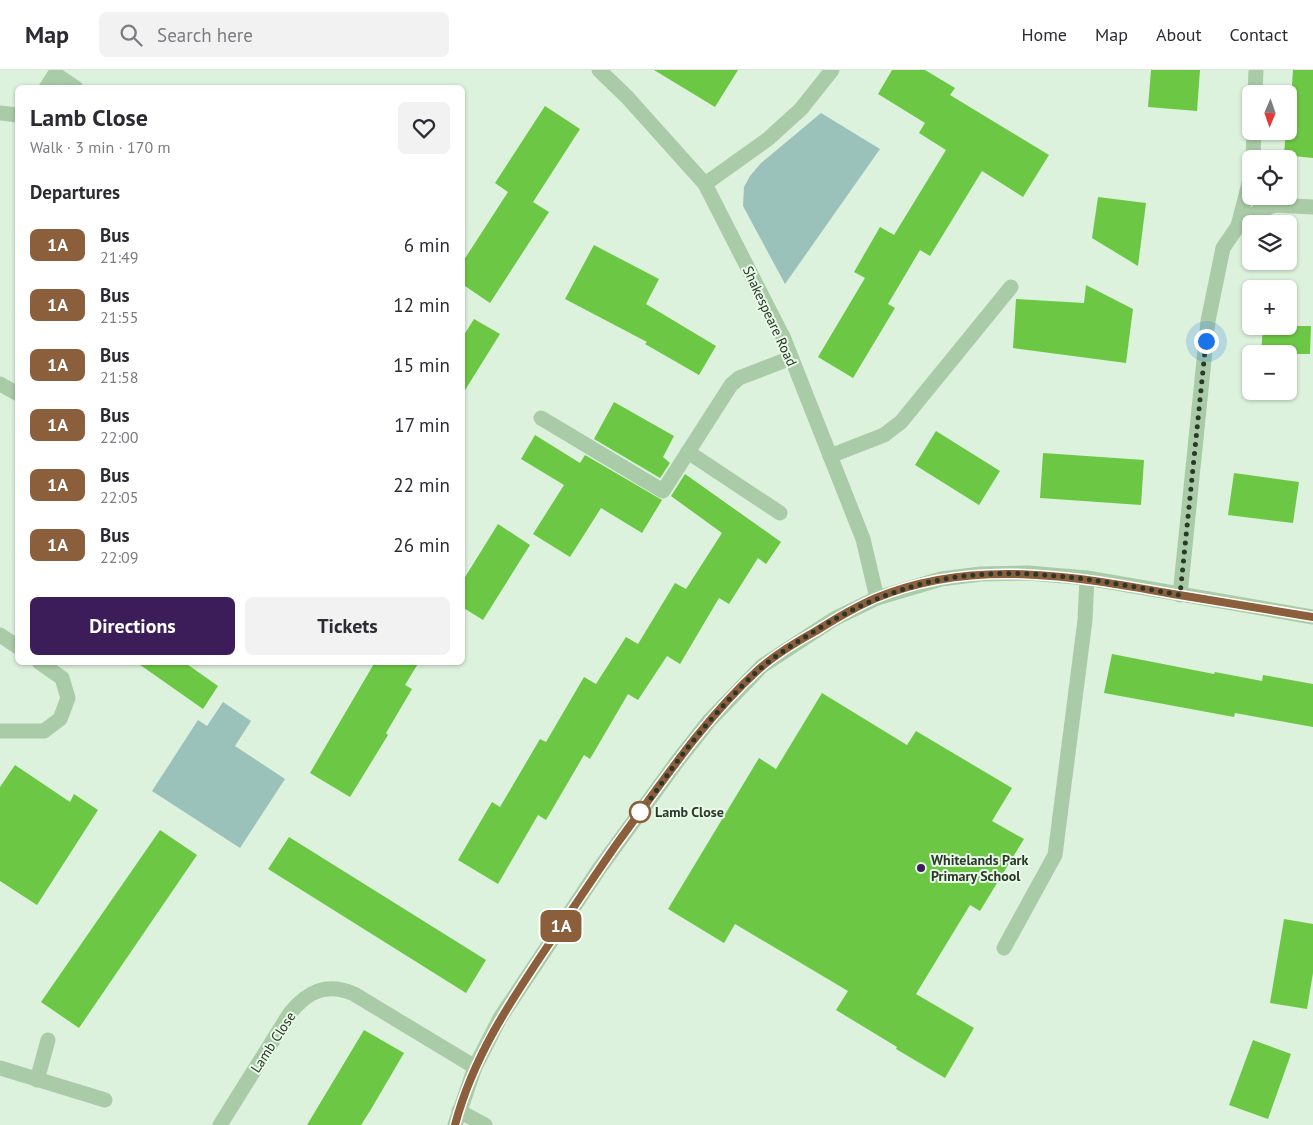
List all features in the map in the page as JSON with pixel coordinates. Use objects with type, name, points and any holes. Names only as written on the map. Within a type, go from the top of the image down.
[{"type":"street","name":"Shakespeare Road","points":[[599,70],[627,97],[704,184],[784,339],[863,540],[877,598]]},
{"type":"street","points":[[704,184],[768,139],[800,109],[832,70]]},
{"type":"street","points":[[1255,85],[1256,70]]},
{"type":"street","points":[[48,85],[55,74],[72,85]]},
{"type":"street","points":[[0,113],[15,115]]},
{"type":"street","points":[[1238,226],[1243,205]]},
{"type":"street","points":[[1180,595],[1208,321],[1220,259],[1226,240],[1238,226],[1257,212],[1275,205],[1313,207]]},
{"type":"street","points":[[830,456],[884,436],[901,422],[1011,287]]},
{"type":"street","points":[[541,418],[663,492],[731,385],[739,378],[791,358]]},
{"type":"street","points":[[0,384],[15,392]]},
{"type":"street","points":[[688,452],[780,513]]},
{"type":"street","points":[[485,1125],[457,1118],[475,1066],[500,1018],[599,869],[709,721],[762,666],[799,640],[877,598],[918,585],[962,576],[1028,573],[1088,578],[1313,617]]},
{"type":"street","points":[[1004,948],[1055,855],[1084,629],[1088,578]]},
{"type":"street","points":[[0,635],[15,645]]},
{"type":"street","points":[[0,731],[44,731],[60,719],[68,698],[62,678],[43,665]]},
{"type":"street","name":"Lamb Close","points":[[220,1125],[290,1013],[300,1001],[327,988],[340,988],[354,994],[475,1066]]},
{"type":"street","points":[[37,1080],[48,1040]]},
{"type":"street","points":[[0,1068],[105,1100]]},
{"type":"shaded area","points":[[821,113],[880,149],[785,284],[743,206],[744,187],[761,163]]},
{"type":"shaded area","points":[[223,702],[251,721],[235,746],[285,779],[240,848],[152,791],[198,720],[207,726]]},
{"type":"building","points":[[654,70],[738,70],[715,107]]},
{"type":"building","points":[[892,70],[925,70],[955,88],[950,95],[1049,155],[1023,197],[982,171],[930,256],[920,250],[888,304],[895,308],[853,378],[818,357],[865,278],[854,272],[880,227],[894,235],[946,150],[919,133],[925,123],[878,94]]},
{"type":"building","points":[[1151,70],[1200,70],[1197,111],[1148,107]]},
{"type":"building","points":[[1293,70],[1313,70],[1313,158],[1297,156],[1297,150],[1284,150],[1285,140],[1298,140],[1298,85],[1292,85]]},
{"type":"building","points":[[545,106],[580,129],[533,202],[549,212],[490,303],[465,286],[465,258],[508,192],[495,183]]},
{"type":"building","points":[[1098,197],[1146,203],[1138,266],[1092,238]]},
{"type":"building","points":[[594,245],[659,279],[646,304],[716,346],[699,375],[645,344],[647,342],[565,299]]},
{"type":"building","points":[[1086,285],[1133,309],[1126,363],[1013,348],[1016,299],[1084,303]]},
{"type":"building","points":[[474,319],[500,334],[465,390],[465,333]]},
{"type":"building","points":[[1297,326],[1311,326],[1310,354],[1297,354],[1297,345],[1262,345],[1262,335],[1297,335]]},
{"type":"building","points":[[614,402],[674,436],[663,457],[670,463],[660,478],[594,439]]},
{"type":"building","points":[[936,431],[1000,471],[979,505],[915,465]]},
{"type":"building","points":[[535,435],[580,463],[585,455],[662,500],[642,533],[601,508],[570,557],[533,534],[564,485],[521,459]]},
{"type":"building","points":[[1043,453],[1144,460],[1141,505],[1040,498]]},
{"type":"building","points":[[1234,473],[1299,482],[1293,523],[1228,515]]},
{"type":"building","points":[[685,474],[781,542],[766,564],[758,558],[729,604],[719,598],[680,664],[667,656],[638,700],[628,694],[590,759],[584,755],[546,820],[538,815],[498,884],[458,860],[492,802],[500,807],[540,739],[546,742],[584,677],[596,684],[626,637],[638,644],[675,583],[686,589],[722,533],[671,496]]},
{"type":"building","points":[[498,524],[530,545],[483,620],[465,609],[465,577]]},
{"type":"building","points":[[1112,654],[1214,674],[1215,672],[1262,681],[1263,675],[1313,684],[1313,727],[1235,713],[1234,717],[1104,693]]},
{"type":"building","points":[[140,665],[188,665],[218,686],[203,709]]},
{"type":"building","points":[[373,665],[417,665],[405,685],[412,689],[386,733],[388,735],[350,797],[310,773]]},
{"type":"building","name":"Whitelands Park Primary School","points":[[822,693],[907,745],[916,731],[1012,788],[992,821],[1024,839],[980,911],[970,905],[916,994],[974,1028],[945,1078],[836,1010],[848,991],[735,924],[724,943],[668,909],[759,758],[776,769]]},
{"type":"building","points":[[15,765],[70,802],[74,794],[98,810],[37,905],[0,881],[0,787]]},
{"type":"building","points":[[160,830],[197,855],[79,1028],[41,1002]]},
{"type":"building","points":[[289,837],[486,960],[466,993],[268,869]]},
{"type":"building","points":[[1284,919],[1313,924],[1313,973],[1307,1009],[1270,1003]]},
{"type":"building","points":[[364,1030],[404,1053],[370,1111],[361,1125],[307,1125]]},
{"type":"building","points":[[1253,1040],[1291,1054],[1268,1119],[1229,1105]]},
{"type":"bus line","name":"1A","points":[[455,1125],[475,1066],[500,1018],[599,869],[676,763],[709,721],[762,666],[799,640],[834,619],[854,608],[899,590],[941,579],[999,573],[1053,574],[1088,578],[1313,617]]},
{"type":"place","name":"Lamb Close","points":[[640,812]]},
{"type":"place","name":"Whitelands Park Primary School","points":[[921,868]]},
{"type":"route","points":[[640,812],[709,721],[762,666],[799,640],[834,619],[877,598],[941,579],[999,573],[1053,574],[1088,578],[1180,595],[1206,341]]}]
